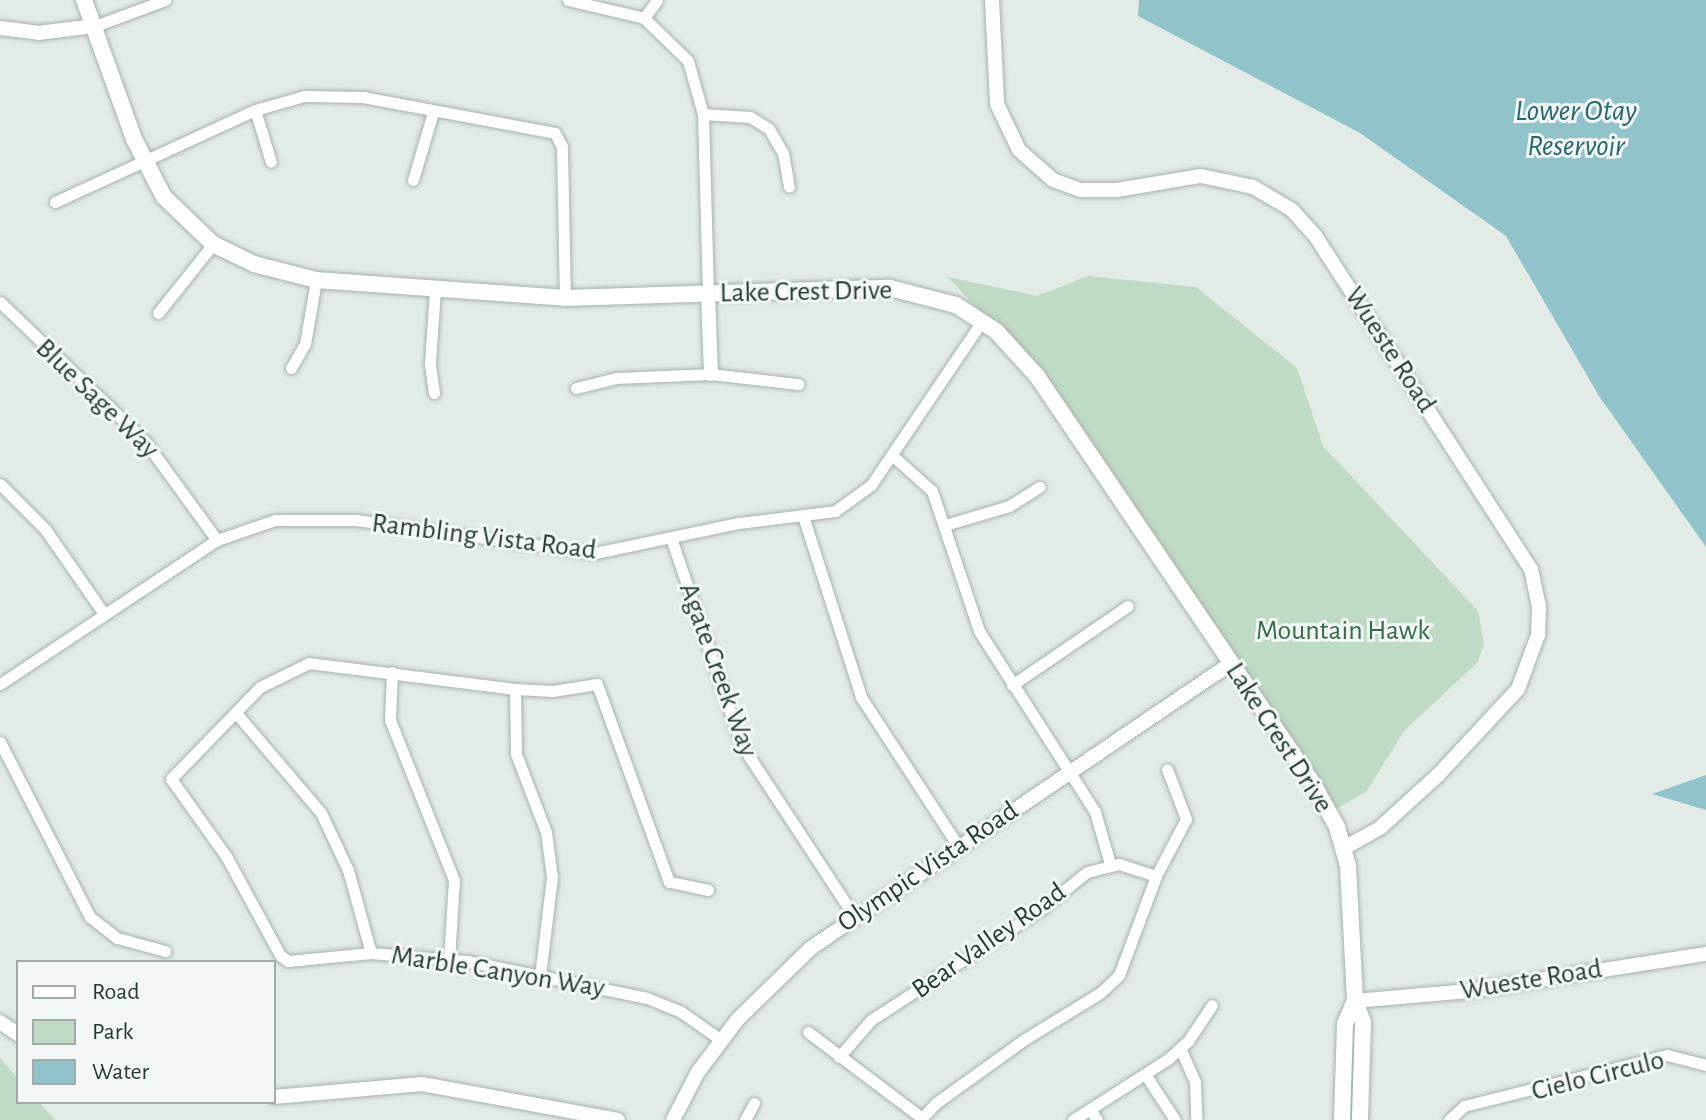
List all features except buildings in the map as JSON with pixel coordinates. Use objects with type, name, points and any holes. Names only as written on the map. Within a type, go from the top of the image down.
[{"type":"main road","name":"Lake Crest Drive","points":[[84,0],[144,161],[177,212],[213,244],[274,272],[316,280],[565,298],[890,288],[947,302],[982,321],[1037,376],[1312,782],[1344,848],[1355,1001],[1363,1022],[1360,1120]]},
{"type":"main road","name":"Lake Crest Drive","points":[[1342,1120],[1345,1024],[1355,1001]]},
{"type":"street","points":[[0,28],[38,33],[95,26],[165,0]]},
{"type":"street","points":[[568,0],[644,18],[688,61],[703,114],[711,374]]},
{"type":"street","points":[[644,18],[657,0]]},
{"type":"street","name":"Wueste Road","points":[[992,0],[997,104],[1010,137],[1024,156],[1053,180],[1081,190],[1117,190],[1201,176],[1253,187],[1292,210],[1316,237],[1531,569],[1539,607],[1538,635],[1518,689],[1438,775],[1380,828],[1344,848]]},
{"type":"street","points":[[55,202],[255,110],[304,96],[340,94],[555,133],[558,138],[565,298]]},
{"type":"street","points":[[255,110],[271,162]]},
{"type":"street","points":[[413,180],[433,112]]},
{"type":"street","points":[[703,114],[750,117],[769,129],[783,153],[789,186]]},
{"type":"street","points":[[158,313],[213,244]]},
{"type":"street","points":[[291,368],[305,344],[316,280]]},
{"type":"street","points":[[434,393],[430,363],[435,290]]},
{"type":"street","name":"Blue Sage Way","points":[[0,302],[144,440],[217,540]]},
{"type":"street","name":"Rambling Vista Road","points":[[0,684],[217,540],[253,525],[315,516],[575,552],[615,552],[739,523],[804,519],[853,502],[893,456],[982,321]]},
{"type":"street","points":[[576,388],[616,378],[711,374],[798,384]]},
{"type":"street","points":[[893,456],[932,491],[979,631],[1102,826],[1110,864],[1135,866],[1156,876]]},
{"type":"street","points":[[0,484],[45,529],[104,614]]},
{"type":"street","points":[[945,525],[1009,506],[1040,487]]},
{"type":"street","points":[[804,519],[861,697],[958,846]]},
{"type":"street","name":"Agate Creek Way","points":[[671,538],[733,729],[758,777],[854,916]]},
{"type":"street","points":[[1012,685],[1128,606]]},
{"type":"street","points":[[371,953],[351,876],[321,813],[236,713],[271,678],[309,663],[515,689],[553,691],[588,683],[603,689],[669,882],[708,890]]},
{"type":"street","name":"Olympic Vista Road","points":[[673,1120],[721,1040],[784,972],[854,916],[1230,664]]},
{"type":"street","points":[[392,672],[390,720],[454,880],[449,959]]},
{"type":"street","points":[[515,689],[516,754],[546,832],[552,877],[540,976]]},
{"type":"street","name":"Marble Canyon Way","points":[[236,713],[171,779],[242,880],[280,955],[294,961],[371,953],[449,959],[540,976],[647,998],[681,1012],[721,1040]]},
{"type":"street","points":[[0,742],[90,917],[117,938],[165,951]]},
{"type":"street","points":[[808,1032],[921,1119],[1025,1039],[1110,985],[1129,957],[1156,876],[1186,819],[1167,769]]},
{"type":"street","name":"Bear Valley Road","points":[[839,1057],[871,1020],[1040,910],[1080,876],[1110,864]]},
{"type":"street","name":"Wueste Road","points":[[1355,1001],[1469,991],[1706,954]]},
{"type":"street","points":[[1073,1120],[1180,1048],[1212,1005]]},
{"type":"street","points":[[1180,1048],[1195,1082],[1196,1120]]},
{"type":"street","name":"Cielo Circulo","points":[[1449,1120],[1464,1106],[1667,1055],[1706,1065]]},
{"type":"street","points":[[1145,1074],[1175,1120]]},
{"type":"street","points":[[276,1097],[422,1084],[618,1120]]},
{"type":"street","points":[[745,1120],[754,1103]]},
{"type":"street","points":[[1090,1109],[1097,1120]]},
{"type":"green space","name":"Mountain Hawk","points":[[1088,276],[1196,287],[1297,368],[1323,446],[1478,611],[1484,643],[1478,662],[1404,731],[1366,792],[1330,812],[1022,358],[948,277],[1037,296]]},
{"type":"green space","points":[[0,1058],[16,1077],[16,1104],[41,1104],[55,1120],[0,1120]]},
{"type":"water","name":"Lower Otay Reservoir","points":[[1139,0],[1706,0],[1706,547],[1599,396],[1506,236],[1360,133],[1138,16]]},
{"type":"water","points":[[1706,775],[1706,810],[1652,794]]}]
